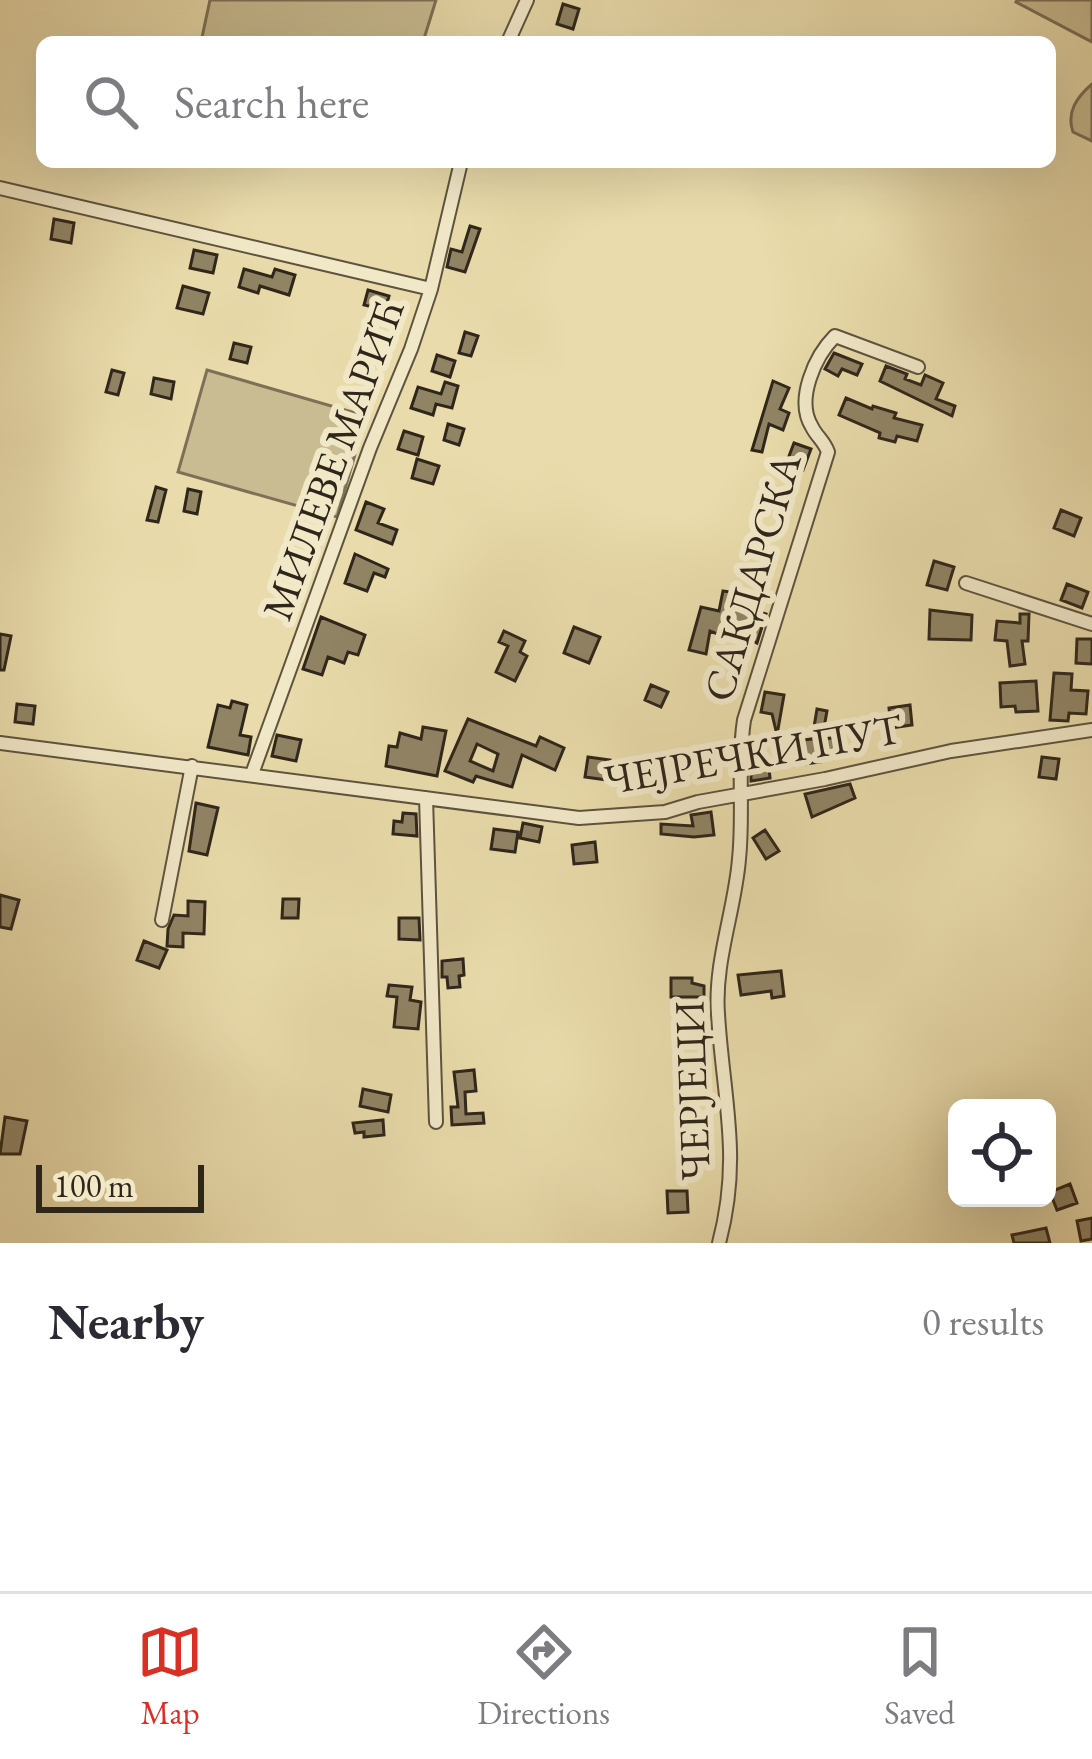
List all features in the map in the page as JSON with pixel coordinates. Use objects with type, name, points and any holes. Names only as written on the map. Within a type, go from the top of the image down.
[{"type":"street","points":[[511,36],[527,0]]},
{"type":"street","name":"МИЛЕВЕ МAРИЋ","points":[[252,774],[431,289],[460,168]]},
{"type":"street","points":[[0,188],[431,289]]},
{"type":"street","name":"САКДАРСКА","points":[[742,794],[744,720],[828,452],[809,420],[807,392],[816,361],[835,337],[918,367]]},
{"type":"street","points":[[966,584],[1092,624]]},
{"type":"street","name":"ЧЕЈРЕЧКИ ПУТ","points":[[1,746],[192,766],[579,818],[665,812],[951,751],[1092,730]]},
{"type":"street","points":[[162,920],[192,766]]},
{"type":"street","name":"ЧЕРЈЕЦИ","points":[[719,1243],[730,1186],[732,1129],[717,1010],[740,861],[742,794]]},
{"type":"street","points":[[426,798],[436,1122]]},
{"type":"shaded area","points":[[210,0],[436,0],[425,36],[202,36]]},
{"type":"shaded area","points":[[1092,0],[1092,42],[1016,2]]},
{"type":"shaded area","points":[[1092,84],[1092,141],[1073,132],[1071,118]]},
{"type":"shaded area","points":[[207,370],[366,416],[337,517],[178,472]]},
{"type":"building","points":[[563,4],[579,9],[573,29],[557,24]]},
{"type":"building","points":[[54,219],[74,223],[71,243],[51,239]]},
{"type":"building","points":[[470,226],[480,229],[465,272],[447,267],[451,249],[462,252]]},
{"type":"building","points":[[194,250],[217,255],[213,273],[190,268]]},
{"type":"building","points":[[244,269],[272,277],[275,269],[295,275],[289,295],[260,286],[258,293],[239,287]]},
{"type":"building","points":[[183,286],[209,293],[203,314],[177,308]]},
{"type":"building","points":[[368,290],[389,296],[385,310],[364,305]]},
{"type":"building","points":[[465,332],[478,336],[471,356],[459,353]]},
{"type":"building","points":[[234,343],[251,347],[247,363],[230,359]]},
{"type":"building","points":[[834,353],[862,364],[857,375],[842,369],[838,376],[825,369]]},
{"type":"building","points":[[437,355],[455,361],[450,377],[432,371]]},
{"type":"building","points":[[886,366],[921,385],[925,375],[943,383],[936,399],[955,406],[952,416],[880,381]]},
{"type":"building","points":[[112,370],[124,373],[118,395],[106,392]]},
{"type":"building","points":[[154,378],[174,382],[171,399],[151,394]]},
{"type":"building","points":[[773,381],[789,388],[780,409],[789,413],[783,430],[769,424],[762,452],[752,450]]},
{"type":"building","points":[[445,382],[458,386],[452,408],[436,404],[433,415],[411,408],[418,387],[441,394]]},
{"type":"building","points":[[846,398],[922,425],[917,441],[879,438],[880,433],[839,415]]},
{"type":"building","points":[[448,424],[464,429],[459,445],[444,440]]},
{"type":"building","points":[[404,431],[423,437],[418,455],[398,449]]},
{"type":"building","points":[[794,443],[811,449],[803,470],[786,464]]},
{"type":"building","points":[[417,459],[439,466],[433,484],[412,478]]},
{"type":"building","points":[[156,487],[166,490],[158,522],[147,520]]},
{"type":"building","points":[[188,489],[201,492],[197,514],[184,511]]},
{"type":"building","points":[[366,502],[384,509],[378,523],[397,530],[392,544],[356,530]]},
{"type":"building","points":[[1061,510],[1081,518],[1074,536],[1054,528]]},
{"type":"building","points":[[355,554],[388,569],[385,577],[374,573],[367,591],[345,583]]},
{"type":"building","points":[[934,561],[954,567],[947,590],[927,585]]},
{"type":"building","points":[[1067,584],[1088,592],[1082,608],[1061,600]]},
{"type":"building","points":[[723,591],[760,596],[758,611],[766,614],[757,643],[751,640],[749,646],[710,631],[706,654],[689,650],[701,607],[719,611]]},
{"type":"building","points":[[930,610],[972,615],[971,640],[929,639]]},
{"type":"building","points":[[1020,614],[1029,614],[1028,641],[1022,641],[1025,664],[1010,666],[1007,641],[995,640],[997,621],[1020,623]]},
{"type":"building","points":[[321,617],[365,635],[358,655],[348,652],[344,663],[328,657],[322,675],[303,669]]},
{"type":"building","points":[[574,627],[600,637],[589,663],[564,653]]},
{"type":"building","points":[[504,631],[525,641],[520,652],[527,656],[515,681],[496,672],[508,646],[499,642]]},
{"type":"building","points":[[0,634],[11,636],[4,670],[0,670]]},
{"type":"building","points":[[1077,639],[1092,639],[1092,664],[1076,663]]},
{"type":"building","points":[[1054,673],[1072,674],[1071,690],[1088,691],[1086,714],[1069,713],[1068,721],[1050,720]]},
{"type":"building","points":[[1036,681],[1038,711],[1001,707],[1000,683]]},
{"type":"building","points":[[651,685],[668,692],[661,707],[645,700]]},
{"type":"building","points":[[765,692],[784,695],[777,735],[772,714],[761,712]]},
{"type":"building","points":[[232,701],[247,705],[240,735],[251,737],[248,755],[208,747],[218,705],[230,708]]},
{"type":"building","points":[[17,704],[35,706],[33,724],[15,722]]},
{"type":"building","points":[[910,705],[912,725],[891,728],[889,708]]},
{"type":"building","points":[[817,709],[827,711],[822,739],[842,737],[843,753],[819,756],[820,762],[804,764],[802,740],[812,739]]},
{"type":"building","points":[[468,719],[536,746],[540,737],[564,748],[555,770],[522,755],[512,787],[476,776],[473,782],[445,771]],"holes":[[[477,744],[498,754],[493,771],[470,761]]]},
{"type":"building","points":[[423,727],[446,731],[437,776],[386,766],[389,746],[397,747],[400,733],[421,739]]},
{"type":"building","points":[[277,735],[301,740],[296,761],[272,756]]},
{"type":"building","points":[[588,757],[610,760],[607,780],[585,777]]},
{"type":"building","points":[[768,757],[770,778],[751,781],[751,759]]},
{"type":"building","points":[[1042,757],[1059,759],[1056,779],[1039,777]]},
{"type":"building","points":[[629,768],[649,776],[644,788],[624,780]]},
{"type":"building","points":[[850,784],[855,798],[812,817],[805,794]]},
{"type":"building","points":[[196,803],[218,808],[207,855],[189,851]]},
{"type":"building","points":[[711,812],[714,835],[661,834],[661,824],[693,826],[691,815]]},
{"type":"building","points":[[403,813],[416,814],[417,836],[393,834],[394,821],[402,822]]},
{"type":"building","points":[[523,823],[542,827],[539,842],[520,838]]},
{"type":"building","points":[[494,829],[518,832],[515,852],[491,849]]},
{"type":"building","points":[[765,830],[779,851],[766,859],[753,838]]},
{"type":"building","points":[[595,842],[597,862],[574,864],[572,845]]},
{"type":"building","points":[[0,895],[19,900],[11,929],[0,927]]},
{"type":"building","points":[[283,899],[299,899],[298,918],[282,918]]},
{"type":"building","points":[[188,901],[205,902],[204,934],[183,933],[183,947],[167,946],[174,915],[188,916]]},
{"type":"building","points":[[399,918],[419,918],[420,940],[399,939]]},
{"type":"building","points":[[144,941],[167,950],[159,968],[137,960]]},
{"type":"building","points":[[463,959],[460,987],[448,988],[442,961]]},
{"type":"building","points":[[781,971],[784,996],[772,998],[771,991],[741,995],[738,975]]},
{"type":"building","points":[[671,978],[692,978],[692,983],[704,986],[704,997],[671,997]]},
{"type":"building","points":[[389,985],[412,987],[410,1000],[421,1002],[418,1029],[394,1027],[397,997],[387,996]]},
{"type":"building","points":[[474,1070],[476,1091],[465,1092],[466,1114],[483,1113],[484,1123],[452,1125],[451,1107],[458,1107],[454,1072]]},
{"type":"building","points":[[363,1089],[391,1095],[388,1112],[360,1106]]},
{"type":"building","points":[[5,1117],[27,1121],[20,1154],[0,1154]]},
{"type":"building","points":[[383,1120],[384,1135],[355,1133],[353,1123]]},
{"type":"building","points":[[1070,1184],[1077,1203],[1057,1210],[1056,1190]]},
{"type":"building","points":[[667,1191],[687,1191],[688,1212],[668,1213]]},
{"type":"building","points":[[1092,1218],[1092,1239],[1081,1241],[1077,1221]]},
{"type":"building","points":[[1046,1228],[1050,1243],[1014,1243],[1012,1235]]}]
